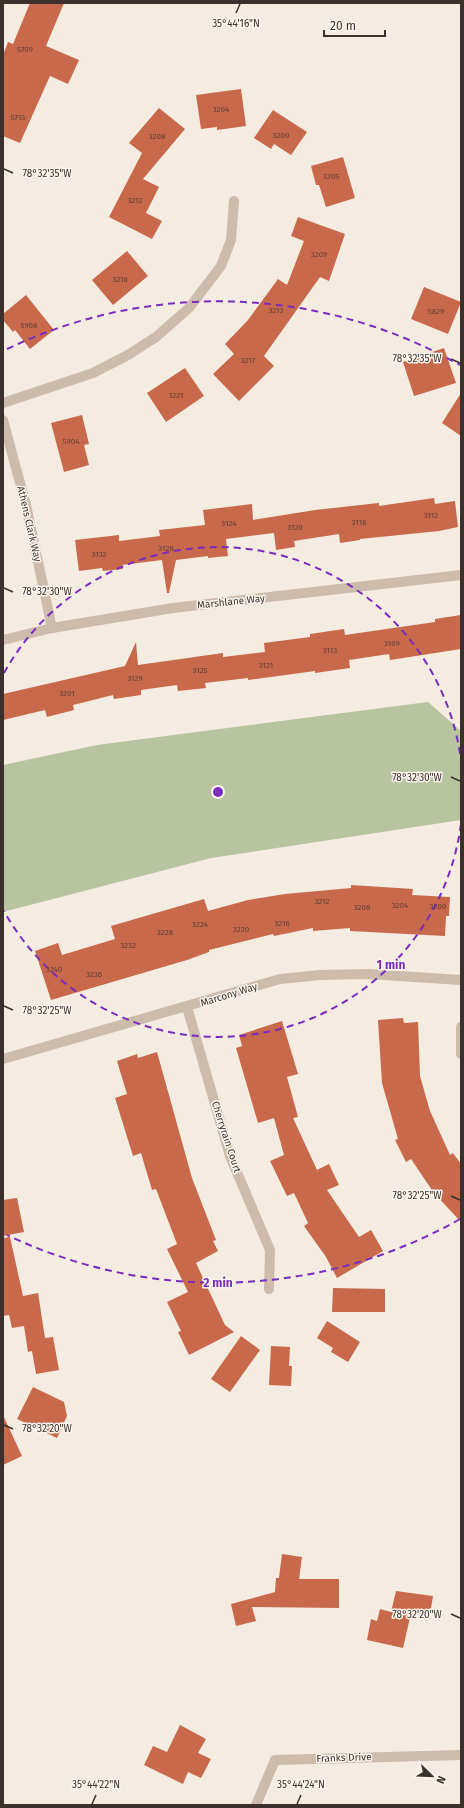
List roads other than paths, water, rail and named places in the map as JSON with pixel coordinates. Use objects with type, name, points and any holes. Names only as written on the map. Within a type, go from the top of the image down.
[{"type":"street","points":[[3,403],[93,373],[128,355],[161,332],[189,308],[221,266],[231,240],[234,201]]},
{"type":"street","name":"Athens Clark Way","points":[[3,420],[26,505],[52,628]]},
{"type":"street","name":"Marshlane Way","points":[[3,640],[52,628],[173,608],[461,575]]},
{"type":"street","name":"Marcony Way","points":[[3,1059],[280,979],[320,975],[368,974],[461,980]]},
{"type":"street","name":"Cherryrain Court","points":[[187,1007],[230,1156],[270,1250],[269,1289]]},
{"type":"street","points":[[461,1027],[461,1054]]},
{"type":"street","name":"Franks Drive","points":[[256,1805],[275,1760],[461,1755]]}]
